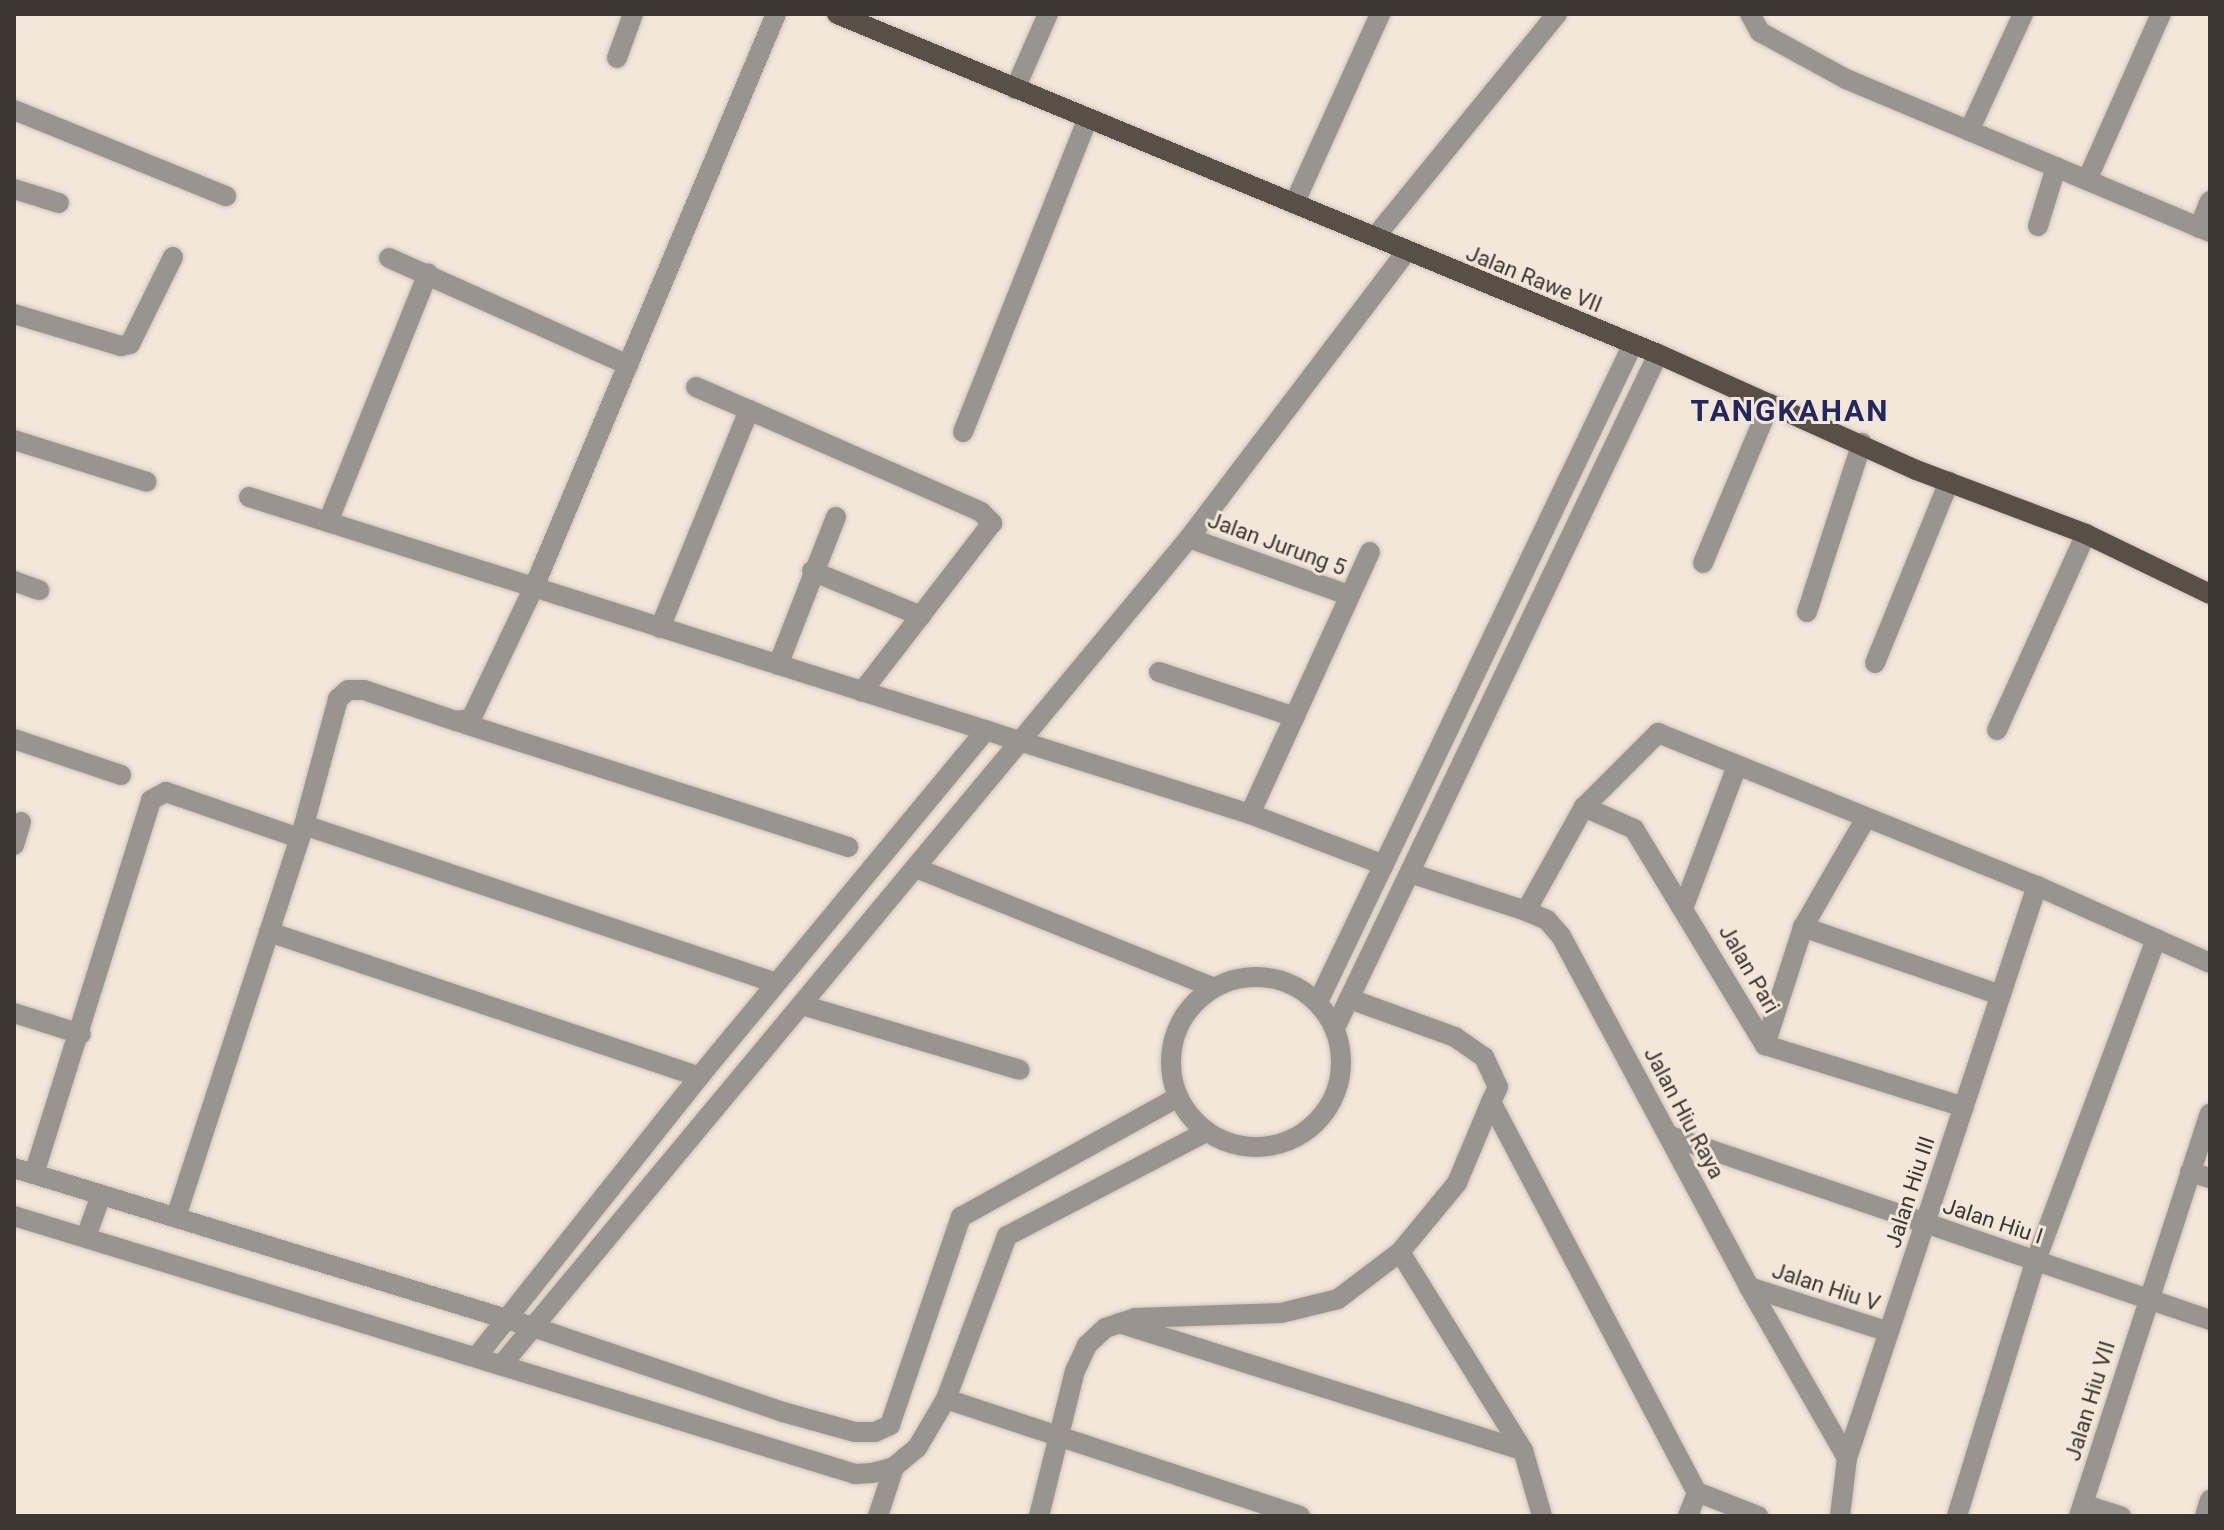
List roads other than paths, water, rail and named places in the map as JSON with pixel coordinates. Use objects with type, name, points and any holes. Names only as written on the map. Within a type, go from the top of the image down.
[{"type":"main road","name":"Jalan Rawe VII","points":[[837,14],[1375,237],[1405,253],[1658,354],[1949,482],[2086,534],[2210,594]]},
{"type":"street","points":[[617,58],[633,14]]},
{"type":"street","points":[[456,721],[471,719],[534,587],[776,14]]},
{"type":"street","points":[[1015,89],[1048,14]]},
{"type":"street","points":[[1294,204],[1380,14]]},
{"type":"street","points":[[1375,237],[1557,14]]},
{"type":"street","points":[[1750,14],[1760,32],[1821,66],[2204,230],[2210,201]]},
{"type":"street","points":[[1969,131],[2023,14]]},
{"type":"street","points":[[2087,180],[2161,14]]},
{"type":"street","points":[[14,110],[226,196]]},
{"type":"street","points":[[963,432],[1087,120]]},
{"type":"street","points":[[2038,226],[2056,167]]},
{"type":"street","points":[[14,189],[59,203]]},
{"type":"street","points":[[504,1362],[536,1328],[1189,538],[1405,253]]},
{"type":"street","points":[[14,314],[121,346],[130,344],[173,257]]},
{"type":"street","points":[[389,258],[628,365]]},
{"type":"street","points":[[328,522],[428,273]]},
{"type":"street","points":[[1318,1002],[1633,344]]},
{"type":"street","points":[[1335,1028],[1658,354]]},
{"type":"street","points":[[696,387],[981,512],[992,523],[862,692]]},
{"type":"street","points":[[1703,563],[1770,404]]},
{"type":"street","points":[[660,628],[749,410]]},
{"type":"street","points":[[14,440],[147,482]]},
{"type":"street","points":[[1807,612],[1862,443]]},
{"type":"street","points":[[1875,663],[1949,482]]},
{"type":"street","points":[[249,497],[1250,814],[1384,865]]},
{"type":"street","points":[[778,665],[812,571],[836,517]]},
{"type":"street","points":[[1997,730],[2086,534]]},
{"type":"street","name":"Jalan Jurung 5","points":[[1189,538],[1348,595]]},
{"type":"street","points":[[1250,814],[1370,552]]},
{"type":"street","points":[[812,571],[921,616]]},
{"type":"street","points":[[14,581],[39,590]]},
{"type":"street","points":[[1159,672],[1295,717]]},
{"type":"street","points":[[176,1217],[302,832],[338,699],[348,690],[364,690],[848,847]]},
{"type":"street","points":[[478,1355],[775,983],[986,730]]},
{"type":"street","points":[[1526,911],[1584,807],[1650,735],[1672,737],[2037,886],[2210,963]]},
{"type":"street","points":[[14,739],[121,775]]},
{"type":"street","points":[[1684,906],[1737,766]]},
{"type":"street","points":[[775,983],[302,832],[157,793],[81,1034],[24,1171],[509,1319],[783,1412],[855,1432],[875,1432],[890,1425],[961,1217],[1178,1097]]},
{"type":"street","name":"Jalan Pari","points":[[1584,807],[1634,829],[1684,906],[1765,1045],[1964,1107]]},
{"type":"street","points":[[1765,1045],[1803,927],[1866,818]]},
{"type":"street","points":[[14,845],[21,822]]},
{"type":"street","points":[[916,868],[1212,987]]},
{"type":"street","name":"Jalan Hiu Raya","points":[[1410,873],[1526,911],[1547,920],[1561,936],[1749,1287],[1847,1458]]},
{"type":"street","name":"Jalan Hiu III","points":[[1840,1516],[1847,1458],[2037,886]]},
{"type":"street","points":[[1803,927],[2001,995]]},
{"type":"street","points":[[269,932],[699,1077]]},
{"type":"street","points":[[1957,1516],[2036,1260],[2156,939]]},
{"type":"street","points":[[1248,976],[1286,981],[1318,1002],[1335,1028],[1342,1055],[1339,1082],[1329,1108],[1310,1128],[1286,1142],[1259,1147],[1231,1144],[1206,1132],[1178,1097],[1170,1073],[1178,1023],[1212,987],[1248,976]]},
{"type":"street","points":[[1039,1516],[1087,1345],[1105,1328],[1175,1314],[1281,1313],[1338,1299],[1400,1252],[1457,1183],[1498,1087],[1484,1057],[1455,1037],[1350,999]]},
{"type":"street","points":[[802,1005],[1020,1070]]},
{"type":"street","points":[[14,1013],[81,1034]]},
{"type":"street","points":[[1491,1102],[1697,1492],[1758,1516]]},
{"type":"street","name":"Jalan Hiu VII","points":[[2081,1510],[2146,1299],[2200,1175],[2210,1114]]},
{"type":"street","points":[[14,1216],[504,1362],[855,1474],[894,1467],[917,1448],[946,1399],[1007,1236],[1206,1132]]},
{"type":"street","name":"Jalan Hiu I","points":[[1670,1136],[2210,1320]]},
{"type":"street","points":[[86,1237],[101,1195]]},
{"type":"street","points":[[1400,1252],[1523,1450],[1542,1516]]},
{"type":"street","name":"Jalan Hiu V","points":[[1749,1287],[1889,1332]]},
{"type":"street","points":[[1119,1323],[1523,1450]]},
{"type":"street","points":[[946,1399],[1300,1516]]},
{"type":"street","points":[[878,1516],[894,1467]]},
{"type":"street","points":[[1688,1516],[1697,1492]]},
{"type":"street","points":[[2205,1516],[2210,1500]]},
{"type":"street","points":[[2081,1510],[2121,1516]]},
{"type":"district","name":"TANGKAHAN","points":[[1790,411]]}]
